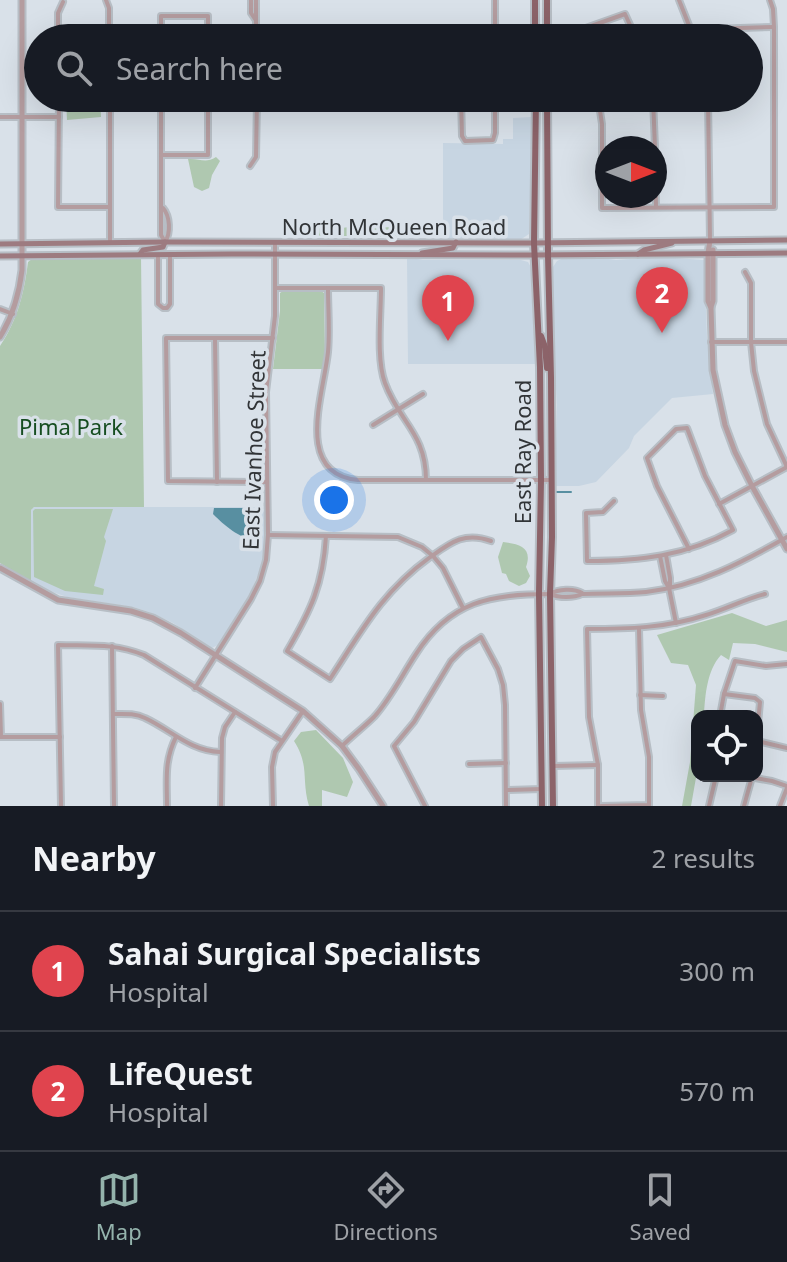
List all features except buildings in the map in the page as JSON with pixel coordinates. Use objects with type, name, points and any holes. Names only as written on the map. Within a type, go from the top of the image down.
[{"type":"main road","points":[[535,0],[535,24]]},
{"type":"main road","points":[[547,0],[547,24]]},
{"type":"main road","name":"East Ray Road","points":[[536,112],[534,255],[541,480],[542,806]]},
{"type":"main road","name":"East Ray Road","points":[[547,112],[553,806]]},
{"type":"main road","name":"North McQueen Road","points":[[0,244],[787,240]]},
{"type":"main road","points":[[638,254],[677,241]]},
{"type":"main road","points":[[139,255],[143,250],[163,247],[165,242]]},
{"type":"main road","points":[[413,255],[453,248],[456,242]]},
{"type":"main road","name":"North McQueen Road","points":[[0,256],[787,253]]},
{"type":"main road","points":[[538,328],[551,378]]},
{"type":"street","points":[[0,337],[13,314],[20,289],[22,0]]},
{"type":"street","points":[[106,0],[109,24]]},
{"type":"street","points":[[254,0],[251,13],[256,24]]},
{"type":"street","points":[[495,0],[495,24]]},
{"type":"street","points":[[679,0],[688,24]]},
{"type":"street","points":[[667,207],[774,207],[774,27],[770,0]]},
{"type":"street","points":[[58,24],[58,13],[63,2]]},
{"type":"street","points":[[597,24],[625,14],[630,24]]},
{"type":"street","points":[[161,24],[161,16],[208,16],[208,24]]},
{"type":"street","points":[[763,27],[774,27]]},
{"type":"street","points":[[59,112],[58,207],[110,207]]},
{"type":"street","points":[[110,112],[110,242]]},
{"type":"street","points":[[161,112],[163,208],[168,215],[168,237],[165,242]]},
{"type":"street","points":[[161,155],[208,155],[208,112]]},
{"type":"street","points":[[250,166],[256,157],[257,112]]},
{"type":"street","points":[[461,112],[465,141],[493,140],[495,112]]},
{"type":"street","points":[[600,112],[602,136]]},
{"type":"street","points":[[654,112],[655,136]]},
{"type":"street","points":[[708,112],[711,253],[708,301],[717,394],[735,452],[785,539],[787,549]]},
{"type":"street","points":[[0,117],[59,117]]},
{"type":"street","name":"East Ivanhoe Street","points":[[195,688],[251,599],[266,560],[266,392],[275,316],[275,242]]},
{"type":"street","points":[[158,255],[158,304],[165,308],[170,304],[170,254]]},
{"type":"street","points":[[719,504],[787,467],[767,424],[754,371],[751,283],[745,272]]},
{"type":"street","points":[[275,288],[381,288],[382,375],[398,409],[420,442],[426,464],[426,480]]},
{"type":"street","points":[[328,288],[328,349],[318,415],[318,447],[330,469],[348,479],[552,480]]},
{"type":"street","points":[[0,309],[13,314]]},
{"type":"street","points":[[267,482],[168,481],[166,338],[273,338]]},
{"type":"street","points":[[215,338],[217,482]]},
{"type":"street","points":[[711,342],[787,342]]},
{"type":"street","points":[[373,425],[423,394]]},
{"type":"street","points":[[614,501],[603,512],[586,513],[587,561],[631,561],[663,556],[689,549],[715,540],[733,530],[705,476],[687,428],[676,429],[647,458],[657,486],[689,549]]},
{"type":"street","points":[[268,535],[398,537],[422,547],[433,556],[443,568],[463,608]]},
{"type":"street","points":[[326,536],[325,559],[315,598],[287,651],[330,679],[380,603],[403,579],[451,542],[479,536],[491,541]]},
{"type":"street","points":[[342,746],[386,702],[430,632],[463,608],[491,599],[550,594],[557,590],[578,590],[582,594],[669,588],[717,574],[785,539]]},
{"type":"street","points":[[663,556],[665,581],[676,623]]},
{"type":"street","points":[[2,572],[58,600],[131,611],[153,618],[215,655],[303,711],[342,746],[383,806]]},
{"type":"street","points":[[639,629],[640,695],[649,757],[649,805],[600,806],[598,765],[589,717],[587,629],[639,629],[676,623],[765,594]]},
{"type":"street","points":[[425,806],[394,746],[414,722],[451,661],[481,637],[503,685],[506,806]]},
{"type":"street","points":[[61,806],[58,645],[112,646],[144,655],[282,741]]},
{"type":"street","points":[[112,646],[114,806]]},
{"type":"street","points":[[721,710],[735,661],[766,666],[787,664]]},
{"type":"street","points":[[724,694],[755,698],[760,702],[759,710]]},
{"type":"street","points":[[640,695],[663,696]]},
{"type":"street","points":[[0,704],[0,737],[60,737]]},
{"type":"street","points":[[273,806],[272,767],[275,752],[303,711]]},
{"type":"street","points":[[221,806],[220,752],[225,727],[235,712]]},
{"type":"street","points":[[113,714],[143,717],[194,748],[220,752]]},
{"type":"street","points":[[167,806],[166,765],[176,737]]},
{"type":"street","points":[[763,742],[787,748]]},
{"type":"street","points":[[469,764],[506,763]]},
{"type":"street","points":[[553,766],[598,765]]},
{"type":"street","points":[[763,780],[787,787],[780,806]]},
{"type":"street","points":[[709,806],[715,782]]},
{"type":"street","points":[[744,806],[751,782]]},
{"type":"street","points":[[506,790],[542,789]]},
{"type":"shaded area","points":[[532,117],[529,234],[520,240],[481,237],[443,239],[443,143],[503,144],[503,139],[513,139],[513,118]]},
{"type":"shaded area","points":[[407,257],[528,262],[533,271],[531,286],[536,364],[408,364]]},
{"type":"shaded area","points":[[661,257],[704,260],[713,394],[672,398],[634,436],[629,448],[596,482],[555,486],[557,405],[553,267],[563,258],[616,260]]},
{"type":"shaded area","points":[[34,507],[264,507],[261,567],[250,594],[218,645],[212,648],[149,612],[67,597],[31,582],[31,510]]},
{"type":"green space","points":[[67,112],[101,112],[101,117],[67,120]]},
{"type":"green space","points":[[216,157],[220,161],[209,188],[202,191],[194,187],[188,159]]},
{"type":"green space","points":[[291,223],[342,228],[370,224],[378,228],[402,226],[402,237],[291,235]]},
{"type":"green space","name":"Pima Park","points":[[141,257],[144,507],[34,507],[31,510],[31,582],[0,563],[0,346],[19,306],[28,262],[32,259]]},
{"type":"green space","points":[[280,293],[324,293],[323,369],[273,369]]},
{"type":"green space","points":[[35,509],[113,509],[94,586],[104,589],[103,595],[65,591],[34,577]]},
{"type":"green space","points":[[503,542],[526,551],[526,567],[530,576],[526,583],[519,586],[502,573],[498,557]]},
{"type":"green space","points":[[732,613],[766,626],[787,620],[787,652],[755,644],[733,643],[729,660],[721,655],[713,668],[704,710],[694,710],[696,685],[688,665],[671,663],[657,635]]},
{"type":"green space","points":[[316,730],[343,758],[353,782],[347,797],[322,790],[322,806],[309,806],[304,765],[294,741],[301,732]]},
{"type":"green space","points":[[691,749],[691,782],[695,782],[691,806],[682,806]]},
{"type":"water","points":[[214,508],[260,510],[261,538],[248,538],[236,533],[213,514]]},
{"type":"waterway","points":[[556,492],[571,492]]},
{"type":"place","name":"LifeQuest","points":[[662,333]]},
{"type":"place","name":"Sahai Surgical Specialists","points":[[448,341]]}]
